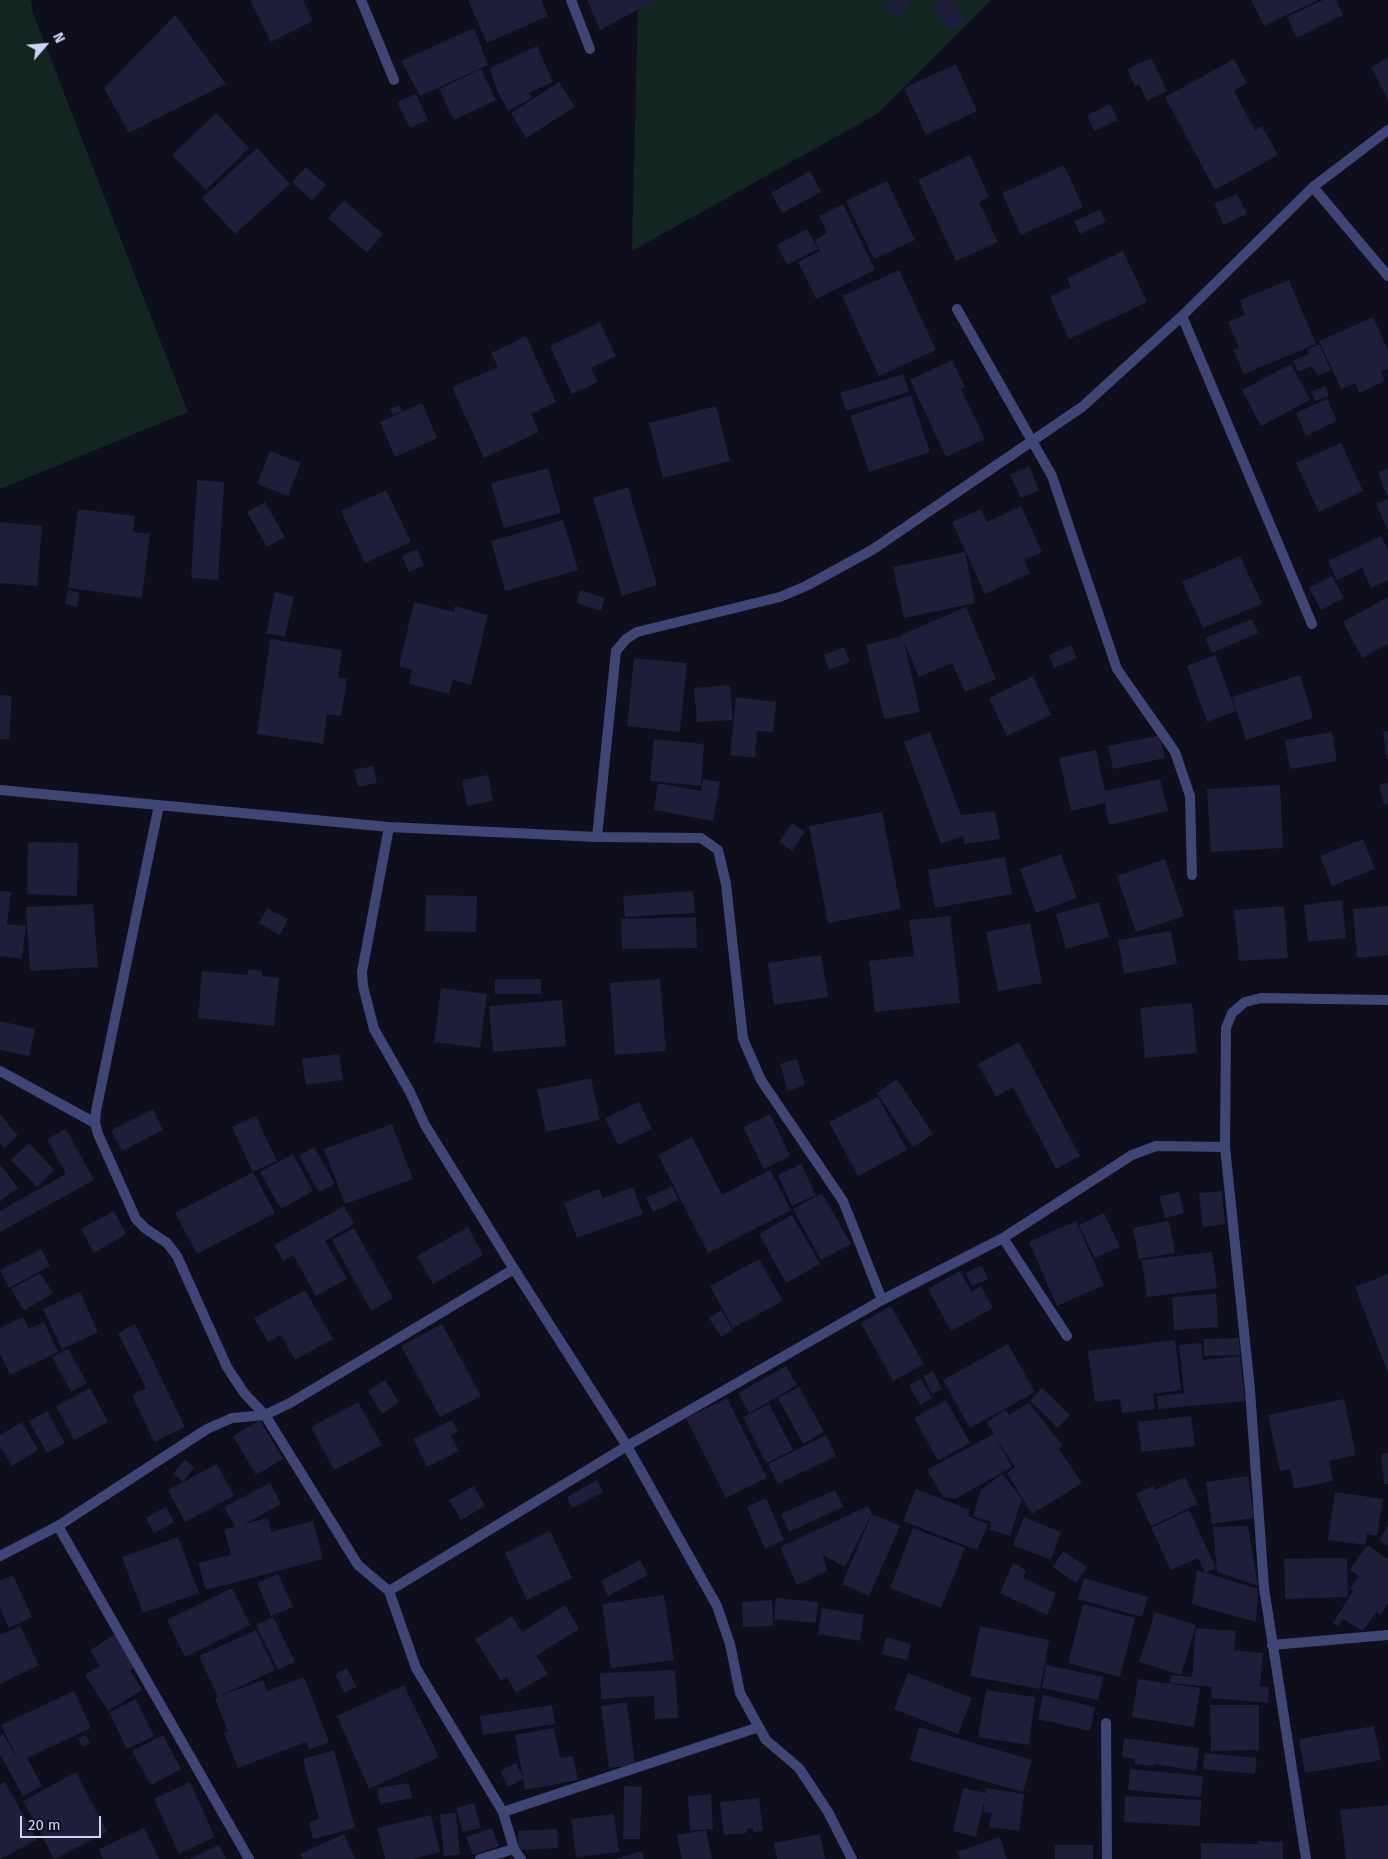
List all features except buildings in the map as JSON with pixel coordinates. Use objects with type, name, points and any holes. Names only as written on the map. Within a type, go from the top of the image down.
[{"type":"street","points":[[361,0],[394,80]]},
{"type":"street","points":[[571,0],[590,49]]},
{"type":"street","points":[[597,837],[616,651],[626,639],[637,632],[780,597],[806,586],[872,550],[1082,407],[1182,316],[1313,187],[1388,130]]},
{"type":"street","points":[[1313,187],[1388,276]]},
{"type":"street","points":[[957,309],[1052,476],[1117,670],[1175,752],[1190,796],[1192,875]]},
{"type":"street","points":[[1182,316],[1312,624]]},
{"type":"street","points":[[0,790],[389,827],[597,837],[701,838],[718,850],[726,884],[743,1039],[761,1080],[843,1201],[882,1300]]},
{"type":"street","points":[[159,805],[95,1123],[136,1219],[146,1229],[167,1243],[177,1256],[227,1367],[244,1393],[265,1415],[358,1565],[389,1591],[416,1668],[503,1812],[514,1849],[521,1859]]},
{"type":"street","points":[[389,827],[362,972],[362,986],[374,1029],[394,1062],[426,1125],[514,1270],[627,1446],[717,1606],[730,1644],[740,1694],[766,1740],[799,1768],[828,1812],[852,1859]]},
{"type":"street","points":[[1306,1859],[1264,1588],[1250,1390],[1225,1147],[1226,1028],[1232,1013],[1245,1002],[1261,998],[1388,1000]]},
{"type":"street","points":[[0,1071],[95,1123]]},
{"type":"street","points":[[389,1591],[627,1446],[882,1300],[1003,1238],[1132,1155],[1156,1146],[1225,1147]]},
{"type":"street","points":[[1003,1238],[1067,1336]]},
{"type":"street","points":[[0,1556],[58,1526],[207,1429],[232,1418],[265,1415],[290,1403],[514,1270]]},
{"type":"street","points":[[58,1526],[249,1859]]},
{"type":"street","points":[[1272,1645],[1388,1635]]},
{"type":"street","points":[[1106,1723],[1107,1859]]},
{"type":"street","points":[[503,1812],[759,1727]]},
{"type":"street","points":[[480,1859],[514,1849]]},
{"type":"green space","points":[[0,0],[31,0],[33,13],[188,412],[0,489]]},
{"type":"green space","points":[[638,0],[991,0],[877,114],[632,251]]}]
